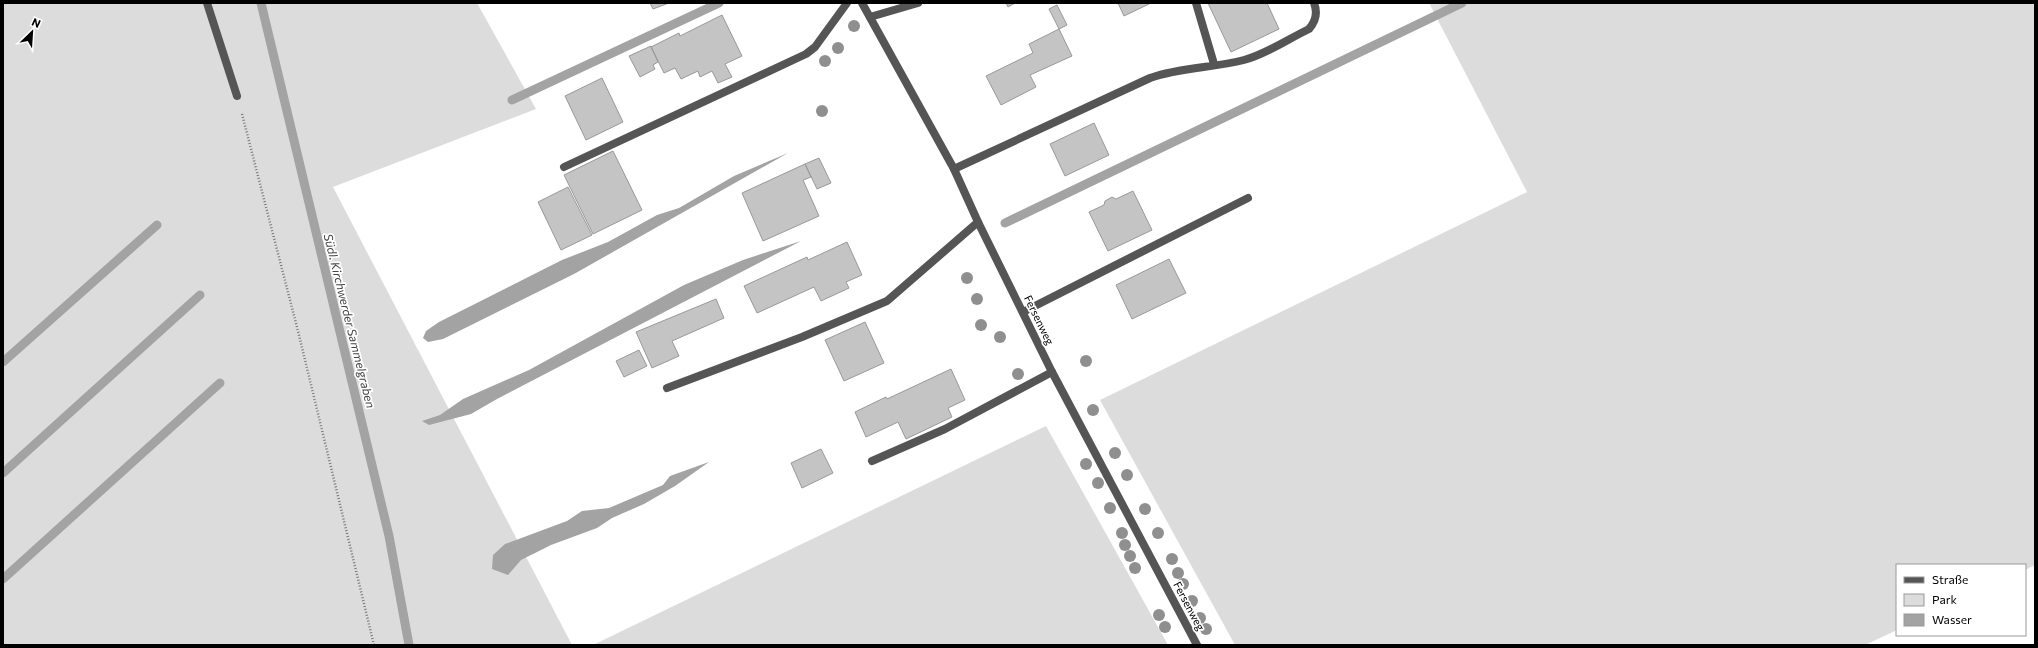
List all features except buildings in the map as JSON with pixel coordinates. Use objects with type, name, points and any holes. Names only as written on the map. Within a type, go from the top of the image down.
[{"type":"street","points":[[207,3],[237,96]]},
{"type":"street","points":[[564,167],[806,54],[815,47],[847,3]]},
{"type":"street","name":"Fersenweg","points":[[862,3],[954,169],[978,222],[1052,372],[1197,645]]},
{"type":"street","points":[[870,17],[918,3]]},
{"type":"street","points":[[1196,3],[1214,64]]},
{"type":"street","points":[[954,169],[1150,78],[1178,70],[1244,60],[1309,29],[1317,13],[1314,3]]},
{"type":"street","points":[[1023,312],[1248,198]]},
{"type":"street","points":[[667,388],[809,334],[886,301],[978,222]]},
{"type":"street","points":[[872,461],[945,429],[1052,372]]},
{"type":"path","points":[[237,96],[298,331],[374,645]]},
{"type":"green space","points":[[3,3],[477,3],[536,109],[333,187],[572,645],[3,645]]},
{"type":"green space","points":[[1429,3],[2035,3],[2035,565],[2026,570],[2026,564],[1896,564],[1896,630],[1865,645],[1235,645],[1100,400],[1527,192]]},
{"type":"green space","points":[[1046,426],[1168,645],[593,645]]},
{"type":"water","points":[[788,153],[574,274],[443,339],[428,342],[423,338],[426,331],[439,322],[562,260],[608,242],[657,215],[679,208],[734,176]]},
{"type":"water","points":[[801,241],[497,399],[471,414],[429,425],[422,421],[440,415],[463,399],[529,370],[684,285],[743,260]]},
{"type":"water","points":[[709,462],[675,486],[644,504],[612,518],[597,528],[551,545],[521,560],[508,575],[492,569],[493,555],[505,544],[567,521],[582,511],[609,508],[663,485],[670,476]]},
{"type":"waterway","name":"Südl. Kirchwerder Sammelgraben","points":[[261,3],[389,536],[409,645]]},
{"type":"waterway","points":[[512,100],[719,3]]},
{"type":"waterway","points":[[1005,223],[1462,3]]},
{"type":"waterway","points":[[3,362],[157,225]]},
{"type":"waterway","points":[[3,473],[200,295]]},
{"type":"waterway","points":[[3,579],[220,383]]}]
